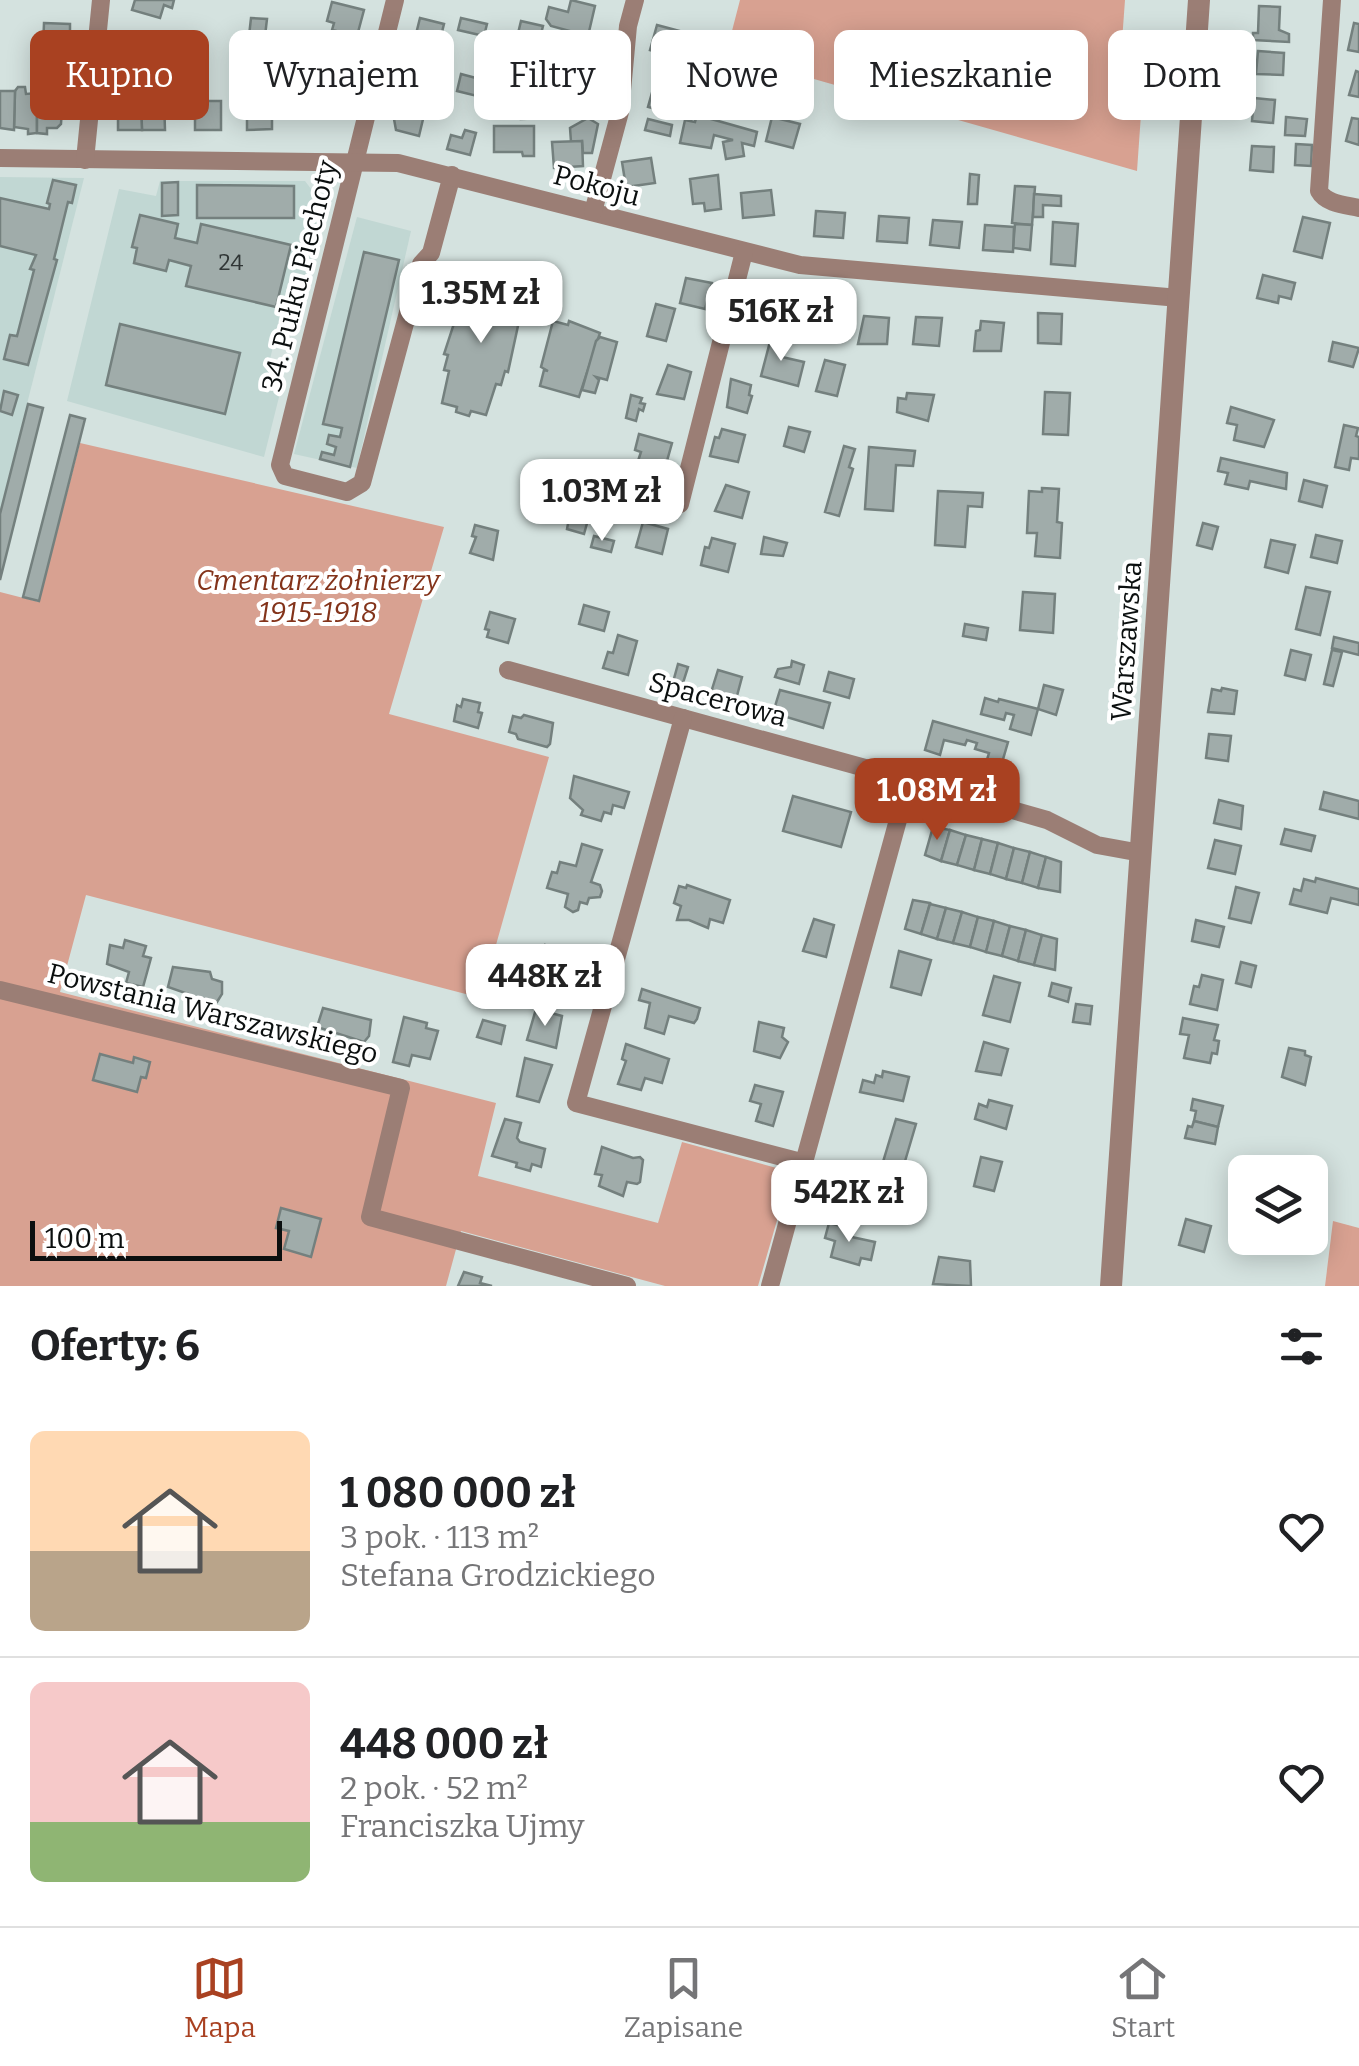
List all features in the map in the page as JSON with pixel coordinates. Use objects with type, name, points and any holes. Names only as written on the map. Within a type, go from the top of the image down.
[{"type":"street","points":[[85,160],[101,0]]},
{"type":"street","name":"34. Pułku Piechoty","points":[[396,0],[280,465],[284,476],[347,492],[362,483],[420,264],[431,253],[452,175]]},
{"type":"street","points":[[593,212],[620,112],[628,26],[635,0]]},
{"type":"street","name":"Warszawska","points":[[1111,1286],[1200,0]]},
{"type":"street","points":[[1332,0],[1319,191],[1322,198],[1359,208]]},
{"type":"street","name":"Pokoju","points":[[0,158],[398,163],[800,264],[1178,298]]},
{"type":"street","points":[[680,504],[744,252]]},
{"type":"street","name":"Spacerowa","points":[[508,670],[909,780],[1047,820],[1097,845],[1141,853]]},
{"type":"street","points":[[683,718],[576,1102],[805,1163]]},
{"type":"street","points":[[770,1286],[909,780]]},
{"type":"street","name":"Powstania Warszawskiego","points":[[0,990],[401,1088],[370,1217],[627,1286]]},
{"type":"shaded area","points":[[0,177],[84,178],[0,511]]},
{"type":"shaded area","points":[[160,181],[305,181],[324,206],[295,330],[275,339],[269,363],[283,381],[264,457],[67,401],[119,189],[156,196]]},
{"type":"shaded area","points":[[357,217],[411,231],[357,468],[294,454]]},
{"type":"green space","points":[[740,0],[1125,0],[1123,30],[1108,30],[1108,120],[1141,120],[1137,171],[958,120],[1088,120],[1088,30],[834,30],[834,85],[814,79],[814,30],[732,30]]},
{"type":"green space","name":"Cmentarz żołnierzy 1915-1918","points":[[80,443],[444,527],[389,714],[549,757],[481,998],[86,895],[60,992],[496,1103],[478,1176],[658,1223],[682,1142],[791,1172],[758,1286],[665,1286],[461,1231],[446,1286],[0,1286],[0,592],[39,602]]},
{"type":"green space","points":[[1333,1221],[1359,1228],[1359,1286],[1325,1286]]},
{"type":"building","points":[[135,0],[174,0],[172,8],[164,5],[160,18],[132,10]]},
{"type":"building","points":[[571,0],[595,6],[589,30],[566,30],[551,26],[546,19],[549,7],[568,12]]},
{"type":"building","points":[[332,2],[364,10],[359,30],[332,30],[334,23],[327,21]]},
{"type":"building","points":[[1259,6],[1280,7],[1279,30],[1289,34],[1289,42],[1256,40]]},
{"type":"building","points":[[251,18],[267,19],[266,30],[250,30]]},
{"type":"building","points":[[420,18],[444,24],[442,30],[417,30]]},
{"type":"building","points":[[461,18],[487,24],[486,30],[474,30],[474,34],[458,30]]},
{"type":"building","points":[[521,21],[543,26],[542,30],[519,30]]},
{"type":"building","points":[[44,23],[70,24],[70,30],[44,30]]},
{"type":"building","points":[[1354,23],[1359,24],[1359,52],[1348,50]]},
{"type":"building","points":[[1258,51],[1284,53],[1283,75],[1256,74]]},
{"type":"building","points":[[1356,71],[1359,72],[1359,97],[1349,95]]},
{"type":"building","points":[[461,74],[474,77],[474,95],[457,91]]},
{"type":"building","points":[[25,87],[26,94],[30,94],[30,120],[37,120],[37,133],[28,134],[28,129],[14,127],[15,91]]},
{"type":"building","points":[[0,91],[15,91],[14,130],[0,128]]},
{"type":"building","points":[[1256,98],[1275,100],[1273,123],[1252,121],[1256,120]]},
{"type":"building","points":[[209,101],[221,101],[221,130],[195,130],[195,120],[209,120]]},
{"type":"building","points":[[1286,117],[1307,119],[1305,136],[1285,135]]},
{"type":"building","points":[[1352,118],[1359,119],[1359,145],[1346,141]]},
{"type":"building","points":[[648,119],[672,125],[670,136],[645,130]]},
{"type":"building","points":[[37,120],[61,120],[57,128],[47,128],[47,134],[37,133]]},
{"type":"building","points":[[118,120],[142,120],[142,130],[118,130]]},
{"type":"building","points":[[142,120],[165,120],[165,130],[142,130]]},
{"type":"building","points":[[247,120],[272,120],[272,129],[247,130]]},
{"type":"building","points":[[394,120],[423,120],[419,136],[396,130]]},
{"type":"building","points":[[584,120],[598,124],[592,153],[583,153],[582,141],[571,142],[570,128]]},
{"type":"building","points":[[685,120],[715,120],[757,132],[754,146],[742,143],[744,156],[726,159],[723,142],[733,140],[714,135],[711,148],[680,143]]},
{"type":"building","points":[[771,120],[800,124],[793,148],[766,141]]},
{"type":"building","points":[[494,126],[534,126],[534,156],[494,152]]},
{"type":"building","points":[[465,130],[476,133],[470,155],[447,149],[451,135],[462,138]]},
{"type":"building","points":[[582,141],[583,166],[554,168],[552,142]]},
{"type":"building","points":[[1296,144],[1312,145],[1311,166],[1295,165]]},
{"type":"building","points":[[1252,146],[1274,147],[1273,172],[1250,170]]},
{"type":"building","points":[[651,158],[655,183],[626,187],[622,162]]},
{"type":"building","points":[[970,174],[979,175],[977,204],[968,204]]},
{"type":"building","points":[[718,175],[721,209],[705,211],[704,203],[693,204],[690,179]]},
{"type":"building","points":[[53,180],[76,185],[72,203],[68,202],[54,259],[57,260],[28,365],[4,359],[10,335],[17,336],[36,255],[0,246],[0,198],[49,209]]},
{"type":"building","points":[[178,182],[178,215],[162,216],[162,183]]},
{"type":"building","points":[[197,185],[294,186],[294,218],[197,218]]},
{"type":"building","points":[[1015,186],[1035,187],[1032,225],[1012,223]]},
{"type":"building","points":[[771,190],[774,215],[743,218],[741,193]]},
{"type":"building","points":[[1034,194],[1061,196],[1061,206],[1043,205],[1043,217],[1033,217]]},
{"type":"building","points":[[816,211],[845,213],[843,238],[814,236]]},
{"type":"building","points":[[140,215],[178,224],[175,238],[197,243],[201,224],[291,245],[276,307],[186,286],[191,266],[169,260],[166,271],[134,263],[137,248],[132,247]]},
{"type":"building","points":[[879,216],[909,218],[907,243],[877,241]]},
{"type":"building","points":[[1303,217],[1330,223],[1322,258],[1294,251]]},
{"type":"building","points":[[933,220],[962,222],[959,248],[930,245]]},
{"type":"building","points":[[1053,222],[1078,224],[1075,266],[1051,264]]},
{"type":"building","points":[[1015,224],[1032,225],[1030,250],[1013,248]]},
{"type":"building","points":[[985,225],[1014,227],[1013,252],[983,250]]},
{"type":"building","points":[[364,252],[399,260],[350,467],[320,459],[322,452],[334,455],[336,447],[327,444],[329,435],[340,437],[342,428],[323,424]]},
{"type":"building","points":[[1263,275],[1295,283],[1291,299],[1279,296],[1278,303],[1257,298]]},
{"type":"building","points":[[463,278],[480,283],[479,288],[511,297],[513,291],[530,296],[525,313],[521,312],[508,372],[505,371],[501,385],[496,384],[486,415],[471,411],[469,416],[442,403],[449,371],[444,370],[448,355],[444,354],[463,296],[459,294]]},
{"type":"building","points":[[686,278],[712,283],[705,309],[680,303]]},
{"type":"building","points":[[755,297],[781,302],[773,326],[749,319]]},
{"type":"building","points":[[656,304],[675,309],[666,341],[647,336]]},
{"type":"building","points":[[809,307],[832,309],[830,339],[803,337]]},
{"type":"building","points":[[1038,313],[1062,314],[1061,344],[1038,343]]},
{"type":"building","points":[[864,316],[889,318],[887,344],[858,344]]},
{"type":"building","points":[[916,317],[942,318],[939,346],[913,344]]},
{"type":"building","points":[[553,321],[568,325],[569,321],[600,333],[579,397],[540,386],[544,370],[548,371],[541,367]]},
{"type":"building","points":[[981,321],[1004,323],[1001,351],[974,351]]},
{"type":"building","points":[[120,324],[240,353],[225,414],[106,385]]},
{"type":"building","points":[[772,334],[787,339],[782,357],[804,362],[798,386],[761,376]]},
{"type":"building","points":[[600,337],[617,342],[607,380],[596,377],[599,380],[595,393],[582,390]]},
{"type":"building","points":[[1333,342],[1359,348],[1353,367],[1329,361]]},
{"type":"building","points":[[825,360],[845,365],[837,396],[816,391]]},
{"type":"building","points":[[668,365],[691,372],[684,399],[657,394]]},
{"type":"building","points":[[731,379],[751,385],[747,413],[727,407]]},
{"type":"building","points":[[4,391],[18,395],[12,415],[0,411]]},
{"type":"building","points":[[1045,392],[1070,393],[1068,435],[1043,434]]},
{"type":"building","points":[[907,393],[934,395],[928,421],[897,412],[898,398],[906,399]]},
{"type":"building","points":[[631,395],[642,398],[640,403],[645,404],[636,421],[626,418]]},
{"type":"building","points":[[28,404],[43,408],[0,580],[0,514]]},
{"type":"building","points":[[1231,407],[1274,420],[1264,447],[1234,440],[1237,425],[1227,423]]},
{"type":"building","points":[[70,415],[85,419],[39,601],[23,597]]},
{"type":"building","points":[[1344,425],[1358,428],[1359,437],[1359,459],[1351,458],[1349,470],[1335,467]]},
{"type":"building","points":[[789,427],[810,432],[804,452],[784,446]]},
{"type":"building","points":[[722,429],[745,435],[738,462],[710,456],[715,437],[719,438]]},
{"type":"building","points":[[639,434],[672,443],[665,468],[638,461],[641,452],[635,450]]},
{"type":"building","points":[[844,446],[855,449],[839,516],[825,512]]},
{"type":"building","points":[[869,447],[915,451],[913,466],[896,465],[893,511],[865,509]]},
{"type":"building","points":[[1221,458],[1287,473],[1286,489],[1250,481],[1248,489],[1225,484],[1228,473],[1218,471]]},
{"type":"building","points":[[583,472],[600,477],[584,534],[567,529],[574,492]]},
{"type":"building","points":[[1304,480],[1327,486],[1322,507],[1299,501]]},
{"type":"building","points":[[726,485],[749,492],[742,518],[715,511]]},
{"type":"building","points":[[1042,488],[1059,489],[1060,558],[1035,556],[1037,533],[1027,533],[1029,491],[1042,492]]},
{"type":"building","points":[[938,491],[983,493],[982,507],[968,506],[965,547],[935,545]]},
{"type":"building","points":[[643,522],[668,529],[662,554],[636,547]]},
{"type":"building","points":[[1203,523],[1218,527],[1212,549],[1197,545]]},
{"type":"building","points":[[475,525],[498,531],[493,560],[470,553],[476,537],[472,536]]},
{"type":"building","points":[[1316,535],[1342,541],[1337,563],[1311,557]]},
{"type":"building","points":[[594,536],[614,541],[611,552],[591,547]]},
{"type":"building","points":[[764,537],[787,543],[783,556],[761,554]]},
{"type":"building","points":[[712,538],[735,544],[728,572],[701,565],[705,547],[709,548]]},
{"type":"building","points":[[1271,540],[1295,545],[1288,573],[1265,567]]},
{"type":"building","points":[[1306,587],[1330,592],[1320,635],[1296,629]]},
{"type":"building","points":[[1023,592],[1055,594],[1053,633],[1020,630]]},
{"type":"building","points":[[584,605],[609,612],[604,631],[579,624]]},
{"type":"building","points":[[490,612],[515,619],[508,643],[487,637]]},
{"type":"building","points":[[965,624],[988,628],[986,640],[963,636]]},
{"type":"building","points":[[618,635],[637,641],[628,675],[603,668]]},
{"type":"building","points":[[1334,637],[1359,643],[1359,655],[1332,648]]},
{"type":"building","points":[[1291,650],[1311,655],[1305,680],[1285,675]]},
{"type":"building","points":[[1332,650],[1342,652],[1333,686],[1324,684]]},
{"type":"building","points":[[792,661],[804,665],[799,684],[775,677],[778,669],[791,667]]},
{"type":"building","points":[[678,664],[688,667],[682,686],[687,687],[684,698],[670,693]]},
{"type":"building","points":[[718,670],[742,677],[734,707],[709,699]]},
{"type":"building","points":[[829,672],[854,679],[849,698],[824,691]]},
{"type":"building","points":[[1044,685],[1063,690],[1056,715],[1038,709]]},
{"type":"building","points":[[1212,689],[1237,691],[1234,714],[1208,712]]},
{"type":"building","points":[[780,690],[830,703],[823,728],[773,713]]},
{"type":"building","points":[[985,698],[1038,709],[1031,735],[1010,729],[1014,715],[1006,713],[1004,720],[981,714]]},
{"type":"building","points":[[463,699],[480,703],[478,728],[454,721],[457,705],[461,707]]},
{"type":"building","points":[[513,716],[553,723],[547,747],[518,739],[509,732]]},
{"type":"building","points":[[933,721],[1008,742],[997,780],[982,776],[989,753],[975,749],[977,743],[967,740],[965,745],[944,740],[940,755],[925,750]]},
{"type":"building","points":[[1209,734],[1231,736],[1228,761],[1206,758]]},
{"type":"building","points":[[574,776],[629,792],[624,808],[613,805],[611,814],[604,812],[601,821],[581,815],[583,810],[570,798]]},
{"type":"building","points":[[1324,792],[1359,801],[1359,819],[1320,809]]},
{"type":"building","points":[[793,796],[851,812],[841,847],[783,831]]},
{"type":"building","points":[[1219,800],[1243,806],[1241,829],[1214,823]]},
{"type":"building","points":[[933,827],[950,830],[941,861],[925,855]]},
{"type":"building","points":[[1285,829],[1315,836],[1311,851],[1281,844]]},
{"type":"building","points":[[950,830],[966,835],[957,865],[941,861]]},
{"type":"building","points":[[966,835],[982,839],[974,870],[957,865]]},
{"type":"building","points":[[982,839],[998,843],[990,874],[974,870]]},
{"type":"building","points":[[1215,840],[1241,846],[1235,874],[1208,868]]},
{"type":"building","points":[[998,843],[1014,848],[1006,879],[990,874]]},
{"type":"building","points":[[582,844],[602,850],[591,882],[600,885],[602,891],[600,897],[589,898],[587,904],[580,902],[573,912],[565,907],[568,894],[547,888],[560,862],[576,866]]},
{"type":"building","points":[[1014,848],[1030,852],[1022,883],[1006,879]]},
{"type":"building","points":[[1030,852],[1046,857],[1038,888],[1022,883]]},
{"type":"building","points":[[1046,857],[1061,862],[1060,892],[1038,888]]},
{"type":"building","points":[[1316,878],[1359,889],[1359,905],[1331,898],[1327,913],[1290,904],[1294,889],[1301,891],[1304,879],[1315,882]]},
{"type":"building","points":[[687,885],[730,900],[723,923],[710,919],[708,928],[677,920],[681,906],[674,903],[679,886]]},
{"type":"building","points":[[1236,887],[1259,893],[1251,923],[1229,918]]},
{"type":"building","points":[[913,900],[930,903],[921,934],[905,929]]},
{"type":"building","points":[[930,904],[946,908],[937,939],[921,934]]},
{"type":"building","points":[[946,908],[962,912],[953,943],[937,939]]},
{"type":"building","points":[[962,912],[978,917],[970,947],[953,943]]},
{"type":"building","points":[[978,917],[994,921],[986,952],[970,947]]},
{"type":"building","points":[[814,919],[834,925],[826,957],[803,951]]},
{"type":"building","points":[[1196,920],[1224,927],[1219,947],[1192,941]]},
{"type":"building","points":[[994,921],[1010,926],[1002,956],[986,952]]},
{"type":"building","points":[[1010,926],[1026,930],[1018,961],[1002,956]]},
{"type":"building","points":[[1026,930],[1042,935],[1034,965],[1018,961]]},
{"type":"building","points":[[1042,935],[1057,939],[1055,970],[1034,965]]},
{"type":"building","points":[[125,940],[146,946],[143,956],[151,958],[143,987],[126,983],[129,972],[107,964],[110,945],[123,948]]},
{"type":"building","points":[[545,945],[569,951],[566,961],[580,964],[576,982],[565,979],[563,988],[545,983],[547,974],[537,971]]},
{"type":"building","points":[[899,951],[931,960],[921,995],[891,987]]},
{"type":"building","points":[[1241,962],[1256,966],[1251,987],[1236,983]]},
{"type":"building","points":[[173,967],[210,972],[212,979],[222,982],[217,1002],[205,999],[204,1004],[168,987]]},
{"type":"building","points":[[1202,975],[1223,980],[1217,1010],[1190,1004],[1194,986],[1199,987]]},
{"type":"building","points":[[994,976],[1020,983],[1010,1022],[983,1015]]},
{"type":"building","points":[[1052,983],[1071,988],[1068,1002],[1049,996]]},
{"type":"building","points":[[642,989],[700,1008],[697,1019],[694,1023],[669,1016],[664,1034],[645,1028],[650,1003],[639,1000]]},
{"type":"building","points":[[1076,1004],[1092,1006],[1090,1024],[1073,1022]]},
{"type":"building","points":[[323,1008],[371,1020],[369,1036],[364,1042],[317,1027]]},
{"type":"building","points":[[536,1009],[562,1016],[556,1048],[527,1040]]},
{"type":"building","points":[[404,1017],[427,1023],[426,1028],[438,1031],[430,1059],[412,1055],[409,1066],[393,1062]]},
{"type":"building","points":[[1183,1018],[1218,1025],[1214,1040],[1219,1041],[1217,1054],[1212,1053],[1210,1063],[1184,1058],[1189,1035],[1180,1034]]},
{"type":"building","points":[[483,1020],[505,1026],[501,1044],[477,1037]]},
{"type":"building","points":[[759,1022],[784,1028],[782,1037],[788,1042],[780,1058],[754,1051]]},
{"type":"building","points":[[984,1042],[1008,1049],[1001,1075],[976,1071]]},
{"type":"building","points":[[626,1044],[669,1059],[662,1083],[645,1078],[641,1090],[618,1084],[626,1061],[622,1059]]},
{"type":"building","points":[[1289,1048],[1305,1051],[1311,1057],[1305,1085],[1282,1077]]},
{"type":"building","points":[[100,1054],[133,1063],[134,1057],[150,1062],[137,1092],[93,1080]]},
{"type":"building","points":[[525,1058],[552,1065],[539,1102],[517,1096]]},
{"type":"building","points":[[883,1071],[909,1077],[903,1101],[860,1092],[863,1080],[874,1083],[876,1075],[882,1077]]},
{"type":"building","points":[[755,1085],[783,1092],[773,1126],[756,1121],[761,1104],[750,1101]]},
{"type":"building","points":[[1193,1099],[1223,1106],[1218,1127],[1194,1121]]},
{"type":"building","points":[[989,1100],[1012,1106],[1006,1129],[975,1119],[979,1104],[987,1107]]},
{"type":"building","points":[[505,1119],[521,1123],[517,1138],[520,1142],[545,1149],[541,1167],[532,1164],[530,1171],[492,1156]]},
{"type":"building","points":[[896,1119],[916,1124],[903,1168],[883,1162]]},
{"type":"building","points":[[1194,1121],[1218,1127],[1215,1144],[1185,1138]]},
{"type":"building","points":[[602,1147],[643,1160],[640,1182],[627,1182],[623,1196],[599,1186],[602,1175],[595,1174]]},
{"type":"building","points":[[981,1157],[1002,1162],[994,1191],[974,1186]]},
{"type":"building","points":[[847,1175],[873,1182],[868,1211],[843,1204]]},
{"type":"building","points":[[281,1208],[321,1219],[311,1257],[284,1249],[289,1231],[276,1228]]},
{"type":"building","points":[[1186,1219],[1211,1226],[1204,1252],[1179,1245]]},
{"type":"building","points":[[829,1223],[849,1228],[847,1236],[875,1242],[871,1260],[861,1258],[859,1265],[831,1257],[835,1241],[825,1238]]},
{"type":"building","points":[[939,1257],[970,1261],[971,1286],[933,1284]]},
{"type":"building","points":[[464,1272],[482,1277],[480,1283],[492,1286],[458,1286]]}]
